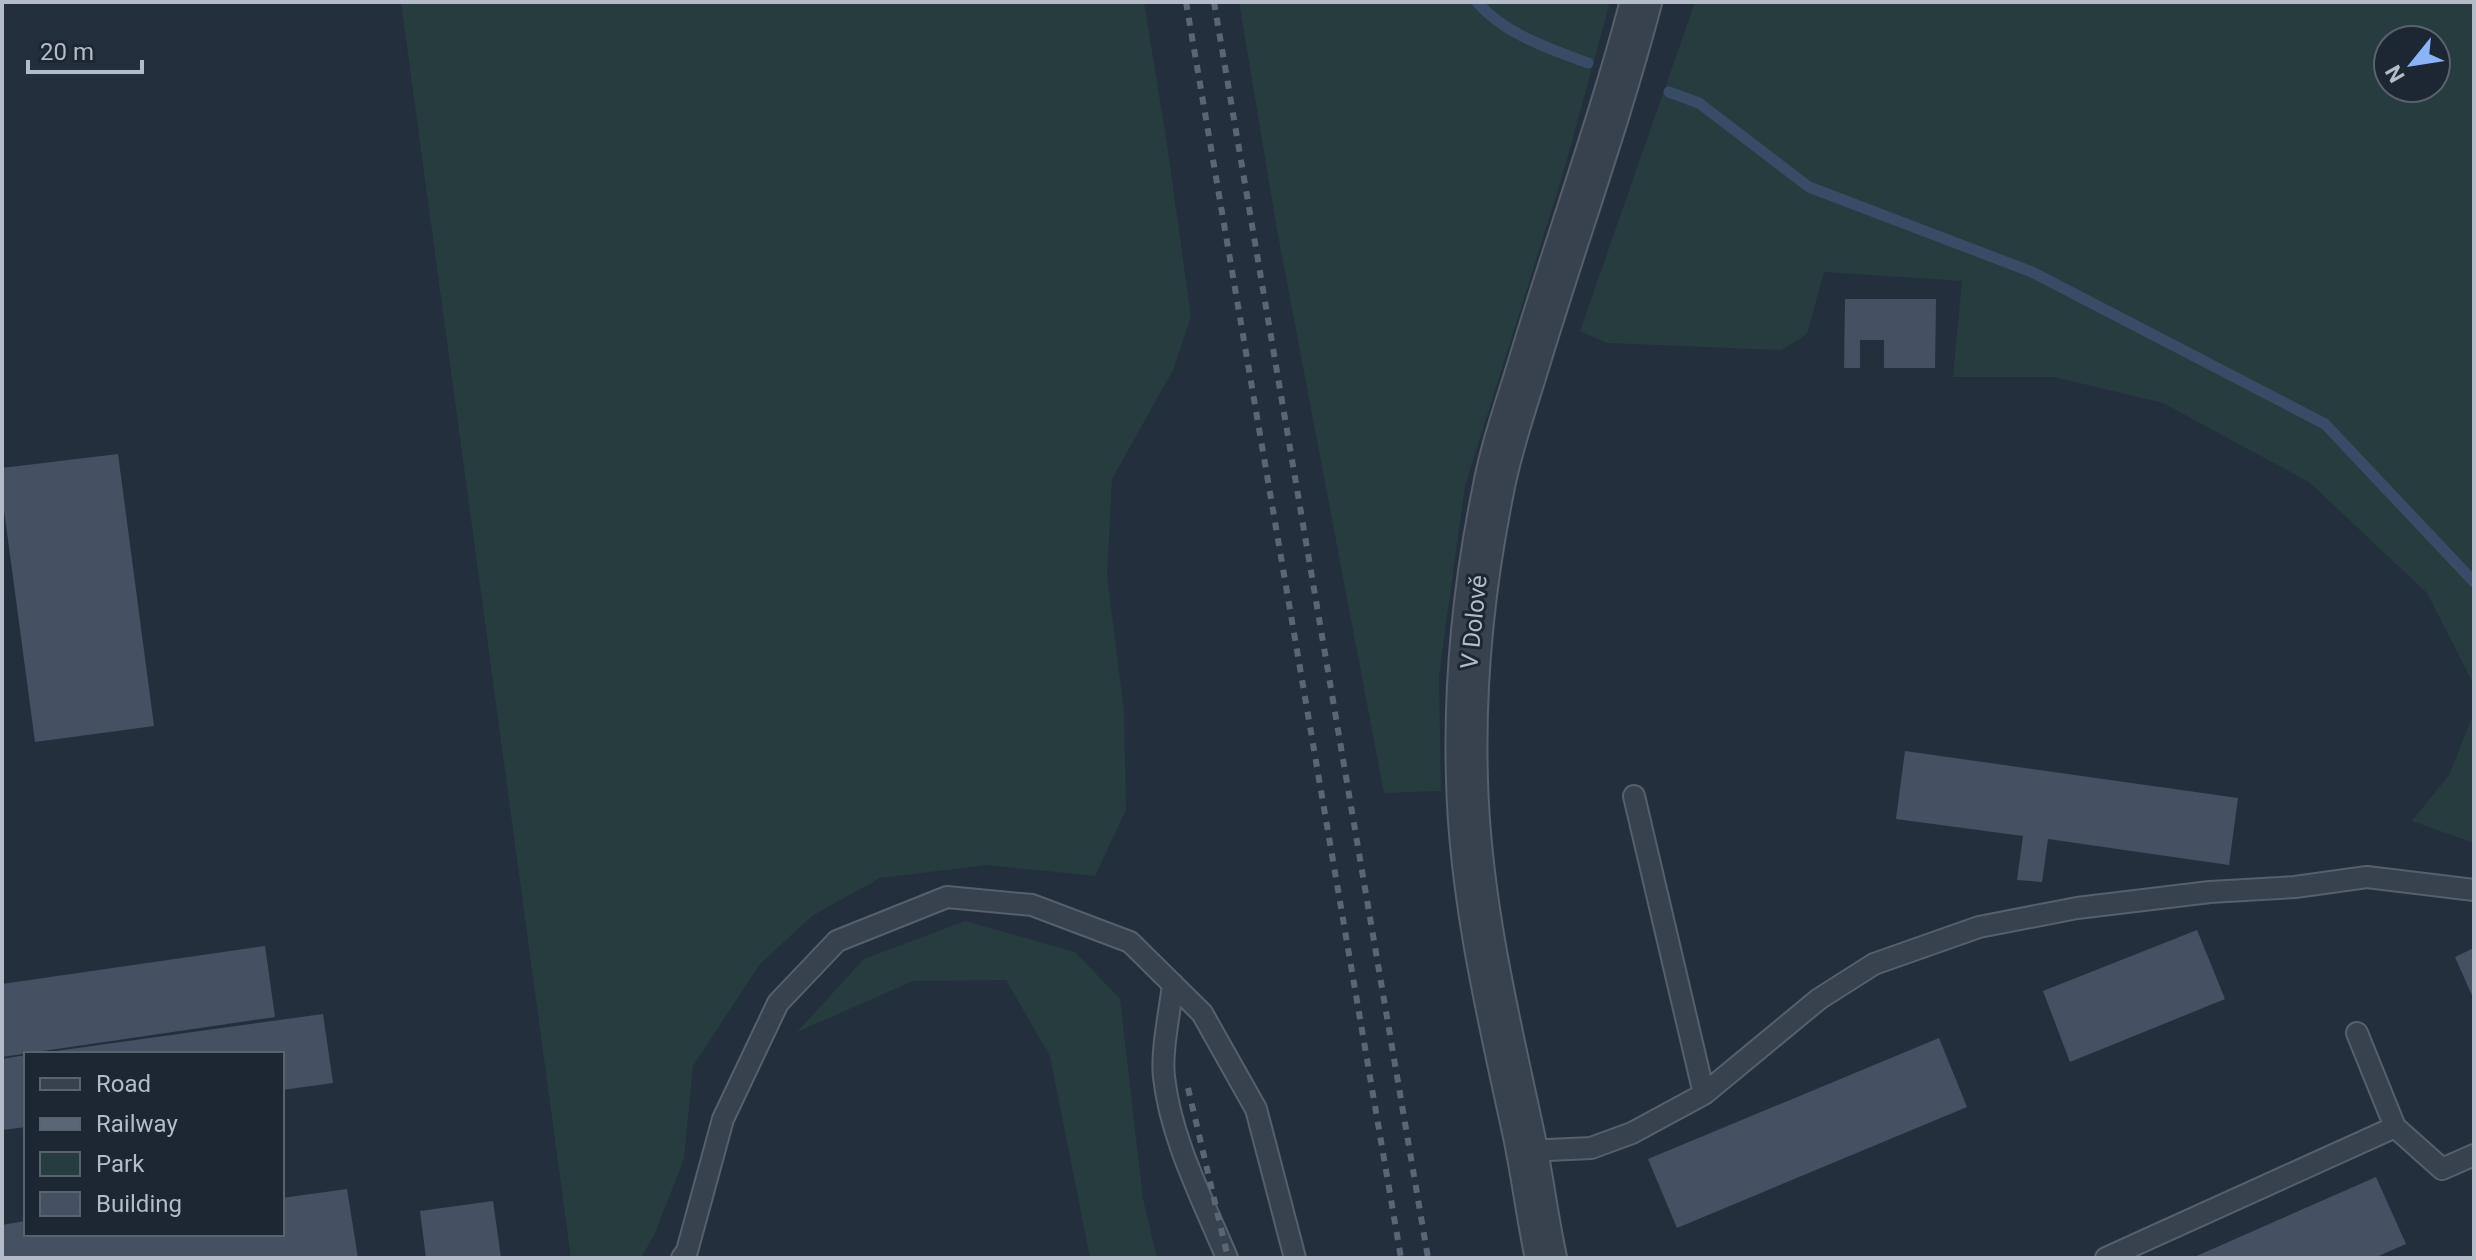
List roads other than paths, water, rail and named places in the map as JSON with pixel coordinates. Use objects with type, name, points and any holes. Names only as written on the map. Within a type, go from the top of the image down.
[{"type":"street","name":"V Dolově","points":[[1546,1258],[1527,1151],[1491,985],[1472,840],[1467,766],[1469,677],[1476,595],[1493,488],[1561,256],[1626,59],[1641,2]]},
{"type":"lane","points":[[1634,796],[1704,1094]]},
{"type":"lane","points":[[1527,1151],[1591,1148],[1632,1133],[1704,1094],[1819,999],[1874,964],[1979,927],[2077,908],[2367,877],[2474,890]]},
{"type":"lane","points":[[682,1258],[687,1251],[723,1119],[778,1003],[837,941],[947,897],[1032,905],[1130,942],[1202,1013],[1256,1109],[1295,1258]]},
{"type":"lane","points":[[1173,984],[1164,1073],[1170,1112],[1227,1258]]},
{"type":"lane","points":[[2357,1033],[2395,1127],[2442,1169],[2474,1155]]},
{"type":"lane","points":[[2106,1258],[2395,1127]]},
{"type":"waterway","points":[[1477,2],[1514,32],[1588,63]]},
{"type":"waterway","points":[[1669,92],[1699,103],[1809,187],[2032,272],[2325,424],[2474,582]]},
{"type":"railway","points":[[1186,2],[1401,1258]]},
{"type":"railway","points":[[1214,2],[1428,1258]]},
{"type":"railway","points":[[1188,1088],[1228,1258]]}]
